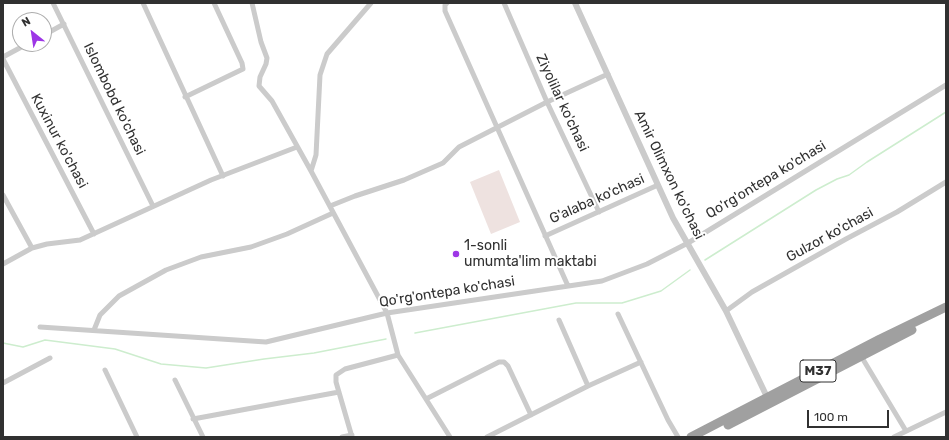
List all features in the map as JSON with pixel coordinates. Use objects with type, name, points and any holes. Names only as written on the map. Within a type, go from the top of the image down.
[{"type":"highway","name":"M37","points":[[704,437],[768,400],[946,307]]},
{"type":"highway","name":"M37","points":[[691,437],[946,314]]},
{"type":"street","name":"Islombobd ko'chasi","points":[[53,3],[153,206]]},
{"type":"street","points":[[143,3],[223,176]]},
{"type":"street","points":[[185,96],[243,69],[242,63],[214,3]]},
{"type":"street","points":[[252,3],[267,58],[260,77],[259,86],[272,101],[387,313],[398,355],[450,437]]},
{"type":"street","points":[[311,171],[316,155],[320,75],[327,54],[371,3]]},
{"type":"street","name":"Ziyolilar ko'chasi","points":[[504,3],[547,102],[599,212]]},
{"type":"street","name":"Amir Olimxon ko'chasi","points":[[575,3],[673,218],[726,311],[768,400]]},
{"type":"street","points":[[446,4],[445,11],[568,286]]},
{"type":"street","points":[[52,31],[64,24]]},
{"type":"street","points":[[3,58],[13,52]]},
{"type":"street","name":"Kuxinur ko'chasi","points":[[3,58],[94,234]]},
{"type":"street","points":[[330,206],[404,180],[443,163],[459,147],[547,102],[608,74]]},
{"type":"street","name":"Qo'rg'ontepa ko'chasi","points":[[40,326],[266,342],[387,313],[602,281],[647,264],[688,243],[946,85]]},
{"type":"street","points":[[3,264],[32,248],[47,244],[80,240],[211,180],[297,147]]},
{"type":"street","name":"Gulzor ko'chasi","points":[[726,311],[752,292],[897,212],[946,182]]},
{"type":"street","name":"G'alaba ko'chasi","points":[[545,236],[658,185]]},
{"type":"street","points":[[3,195],[32,248]]},
{"type":"street","points":[[94,330],[100,314],[119,296],[166,270],[201,257],[251,247],[287,234],[333,213]]},
{"type":"street","points":[[618,314],[668,420],[678,437]]},
{"type":"street","points":[[559,320],[588,386]]},
{"type":"street","points":[[342,437],[352,436],[336,382],[336,375],[345,370],[398,355]]},
{"type":"street","points":[[861,356],[906,431]]},
{"type":"street","points":[[3,382],[50,358]]},
{"type":"street","points":[[426,398],[499,362],[504,362],[508,366],[531,415]]},
{"type":"street","points":[[487,437],[588,386],[641,362]]},
{"type":"street","points":[[104,370],[137,437]]},
{"type":"street","points":[[175,380],[203,437]]},
{"type":"street","points":[[193,419],[339,392]]},
{"type":"street","points":[[894,437],[946,412]]},
{"type":"shaded area","points":[[499,170],[520,222],[491,234],[470,182]]},
{"type":"waterway","points":[[705,260],[816,190],[837,179],[849,175],[946,112]]},
{"type":"waterway","points":[[415,333],[576,303],[622,303],[661,291],[690,270]]},
{"type":"waterway","points":[[3,343],[23,347],[45,340],[115,349],[161,364],[206,368],[314,353],[386,339]]},
{"type":"place","name":"1-sonli umumta'lim maktabi","points":[[456,254]]}]
